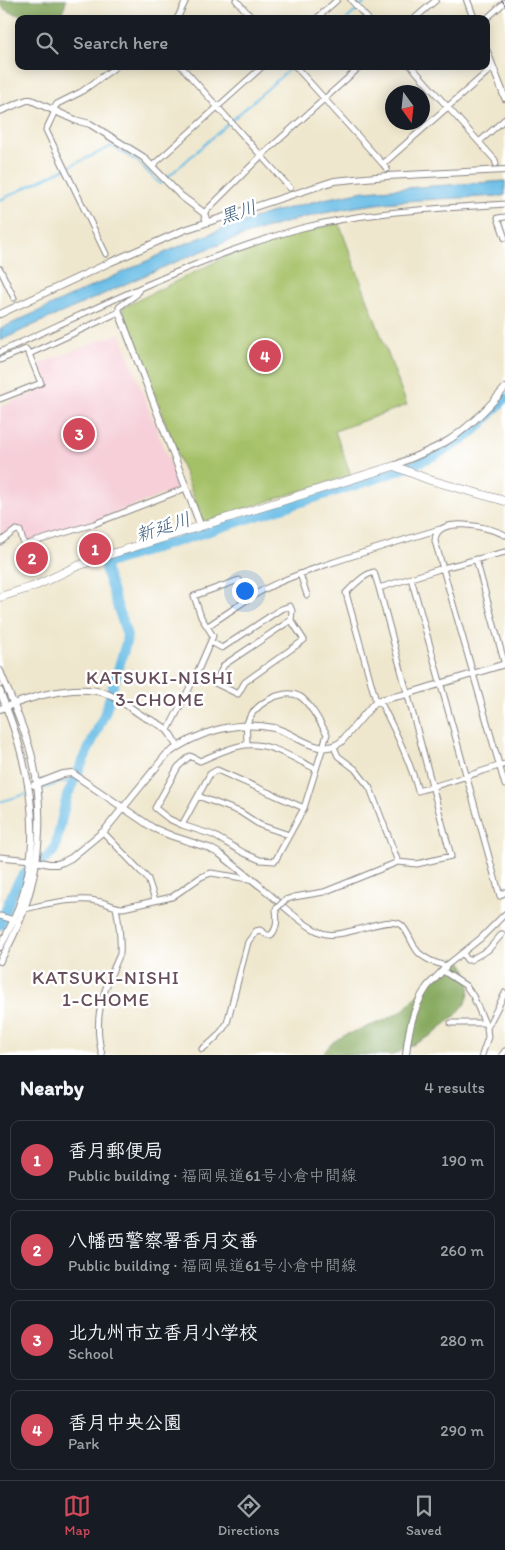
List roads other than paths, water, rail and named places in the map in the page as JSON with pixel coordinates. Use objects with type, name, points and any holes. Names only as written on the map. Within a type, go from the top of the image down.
[{"type":"main road","points":[[0,597],[41,584],[86,563],[394,466],[430,480],[505,501]]},
{"type":"street","points":[[179,15],[186,0]]},
{"type":"street","points":[[236,0],[249,15]]},
{"type":"street","points":[[320,15],[337,0]]},
{"type":"street","points":[[351,0],[364,15]]},
{"type":"street","points":[[419,15],[436,0]]},
{"type":"street","points":[[467,0],[473,15]]},
{"type":"street","points":[[490,15],[505,2]]},
{"type":"street","points":[[490,59],[505,98]]},
{"type":"street","points":[[106,254],[46,130],[57,104],[81,92],[111,70]]},
{"type":"street","points":[[185,70],[290,188]]},
{"type":"street","points":[[152,166],[259,70]]},
{"type":"street","points":[[300,70],[387,170]]},
{"type":"street","points":[[204,213],[261,156],[357,70]]},
{"type":"street","points":[[415,70],[495,160],[496,164]]},
{"type":"street","points":[[383,164],[490,70]]},
{"type":"street","points":[[0,111],[27,100],[32,100],[75,120],[90,124],[143,157],[181,196],[204,213],[207,222]]},
{"type":"street","points":[[478,142],[505,119]]},
{"type":"street","points":[[0,314],[184,230],[334,181],[387,176],[505,170]]},
{"type":"street","points":[[0,352],[196,264],[302,228],[382,214],[505,204]]},
{"type":"street","points":[[505,217],[498,218],[505,238]]},
{"type":"street","points":[[0,269],[14,298]]},
{"type":"street","points":[[139,289],[137,294],[118,307],[119,312],[201,527]]},
{"type":"street","points":[[30,354],[119,312]]},
{"type":"street","points":[[0,360],[26,348],[41,383],[0,400]]},
{"type":"street","points":[[394,466],[431,450],[455,436],[478,416],[505,388]]},
{"type":"street","points":[[0,542],[16,530],[20,531],[24,545],[94,524],[186,488]]},
{"type":"street","points":[[208,626],[267,587],[385,545],[450,526],[462,525],[478,526],[505,535]]},
{"type":"street","points":[[440,529],[435,537],[435,541],[473,674],[502,765],[505,786]]},
{"type":"street","points":[[379,588],[443,568],[505,552]]},
{"type":"street","points":[[0,857],[34,860],[49,864],[63,862],[71,858],[103,832],[166,755],[177,746],[196,737],[219,729],[247,725],[262,726],[285,732],[322,749],[334,747],[341,742],[376,700],[407,694],[505,664],[476,559]]},
{"type":"street","points":[[202,1049],[220,1034],[226,1023],[248,942],[256,931],[260,930],[267,935],[274,932],[277,922],[276,909],[284,900],[324,892],[398,862],[418,864],[452,856],[433,787],[407,694],[379,588],[374,572],[359,580],[346,593],[376,700],[382,705],[402,747],[413,772],[418,791],[433,787],[467,775],[502,765]]},
{"type":"street","points":[[300,574],[307,595]]},
{"type":"street","points":[[411,578],[500,896],[505,892]]},
{"type":"street","points":[[168,730],[196,675],[213,636],[201,617],[194,596],[239,580],[251,597]]},
{"type":"street","points":[[196,675],[238,694],[246,682],[304,640],[291,620],[292,611],[290,606],[281,609],[222,648],[211,642]]},
{"type":"street","points":[[215,683],[224,665],[291,620]]},
{"type":"street","points":[[0,671],[6,706],[33,760],[41,820],[25,909],[0,947]]},
{"type":"street","points":[[6,706],[51,693],[83,690],[103,692],[118,698],[141,715],[168,730],[177,746]]},
{"type":"street","points":[[0,691],[20,748],[28,787],[33,821],[34,860],[17,921],[0,960]]},
{"type":"street","points":[[247,745],[247,725],[249,719],[259,707],[271,697],[291,694],[299,696],[306,702],[327,734],[304,808],[275,861],[260,860],[244,854],[213,835],[169,819],[155,808],[178,767],[190,756],[200,761],[223,751],[247,745],[275,749],[316,769]]},
{"type":"street","points":[[334,747],[338,756],[355,769],[370,788],[398,862]]},
{"type":"street","points":[[182,825],[210,774],[217,770],[304,808]]},
{"type":"street","points":[[28,787],[63,774],[72,773],[153,828],[209,848],[220,854],[298,918],[310,927],[325,934],[338,934],[387,922],[399,923],[406,928],[410,941],[420,954],[444,968],[466,986],[473,996],[486,1025],[488,1037],[482,1055]]},
{"type":"street","points":[[198,796],[240,812],[260,825],[289,835]]},
{"type":"street","points":[[103,832],[148,879],[154,900]]},
{"type":"street","points":[[25,909],[44,904],[88,900],[123,908],[172,897],[200,877],[212,873],[249,878]]},
{"type":"street","points":[[102,1055],[98,1029],[99,1007],[120,954],[120,932],[116,907]]},
{"type":"street","points":[[0,916],[17,921]]},
{"type":"street","points":[[406,1055],[412,1018],[427,988],[444,968],[504,918]]},
{"type":"street","points":[[463,954],[467,960],[470,960],[488,950],[502,934]]},
{"type":"street","points":[[486,1025],[505,993]]},
{"type":"street","points":[[451,1023],[486,1025]]},
{"type":"street","points":[[502,1055],[505,1051]]},
{"type":"water","points":[[505,181],[505,195],[501,196],[420,200],[359,206],[276,225],[215,246],[156,270],[0,341],[0,329],[175,248],[266,214],[364,191]]},
{"type":"waterway","points":[[351,15],[368,0]]},
{"type":"waterway","points":[[0,200],[112,146],[138,162],[160,184],[288,70]]},
{"type":"waterway","name":"新延川","points":[[0,925],[17,883],[29,870],[48,857],[55,848],[67,796],[105,713],[126,643],[127,635],[105,568],[108,563],[413,465],[449,448],[465,438],[481,425],[505,398]]},
{"type":"waterway","points":[[40,790],[62,782],[74,781]]},
{"type":"waterway","points":[[0,802],[26,794]]},
{"type":"tram line","points":[[502,0],[505,5]]},
{"type":"place","name":"香月中央公園","points":[[265,356]]},
{"type":"place","name":"北九州市立香月小学校","points":[[79,434]]},
{"type":"place","name":"香月郵便局","points":[[95,549]]},
{"type":"place","name":"八幡西警察署香月交番","points":[[32,558]]},
{"type":"district","name":"KATSUKI-NISHI 3-CHOME","points":[[160,688]]},
{"type":"district","name":"KATSUKI-NISHI 1-CHOME","points":[[106,988]]},
{"type":"water label","name":"黒川","points":[[238,212]]}]
